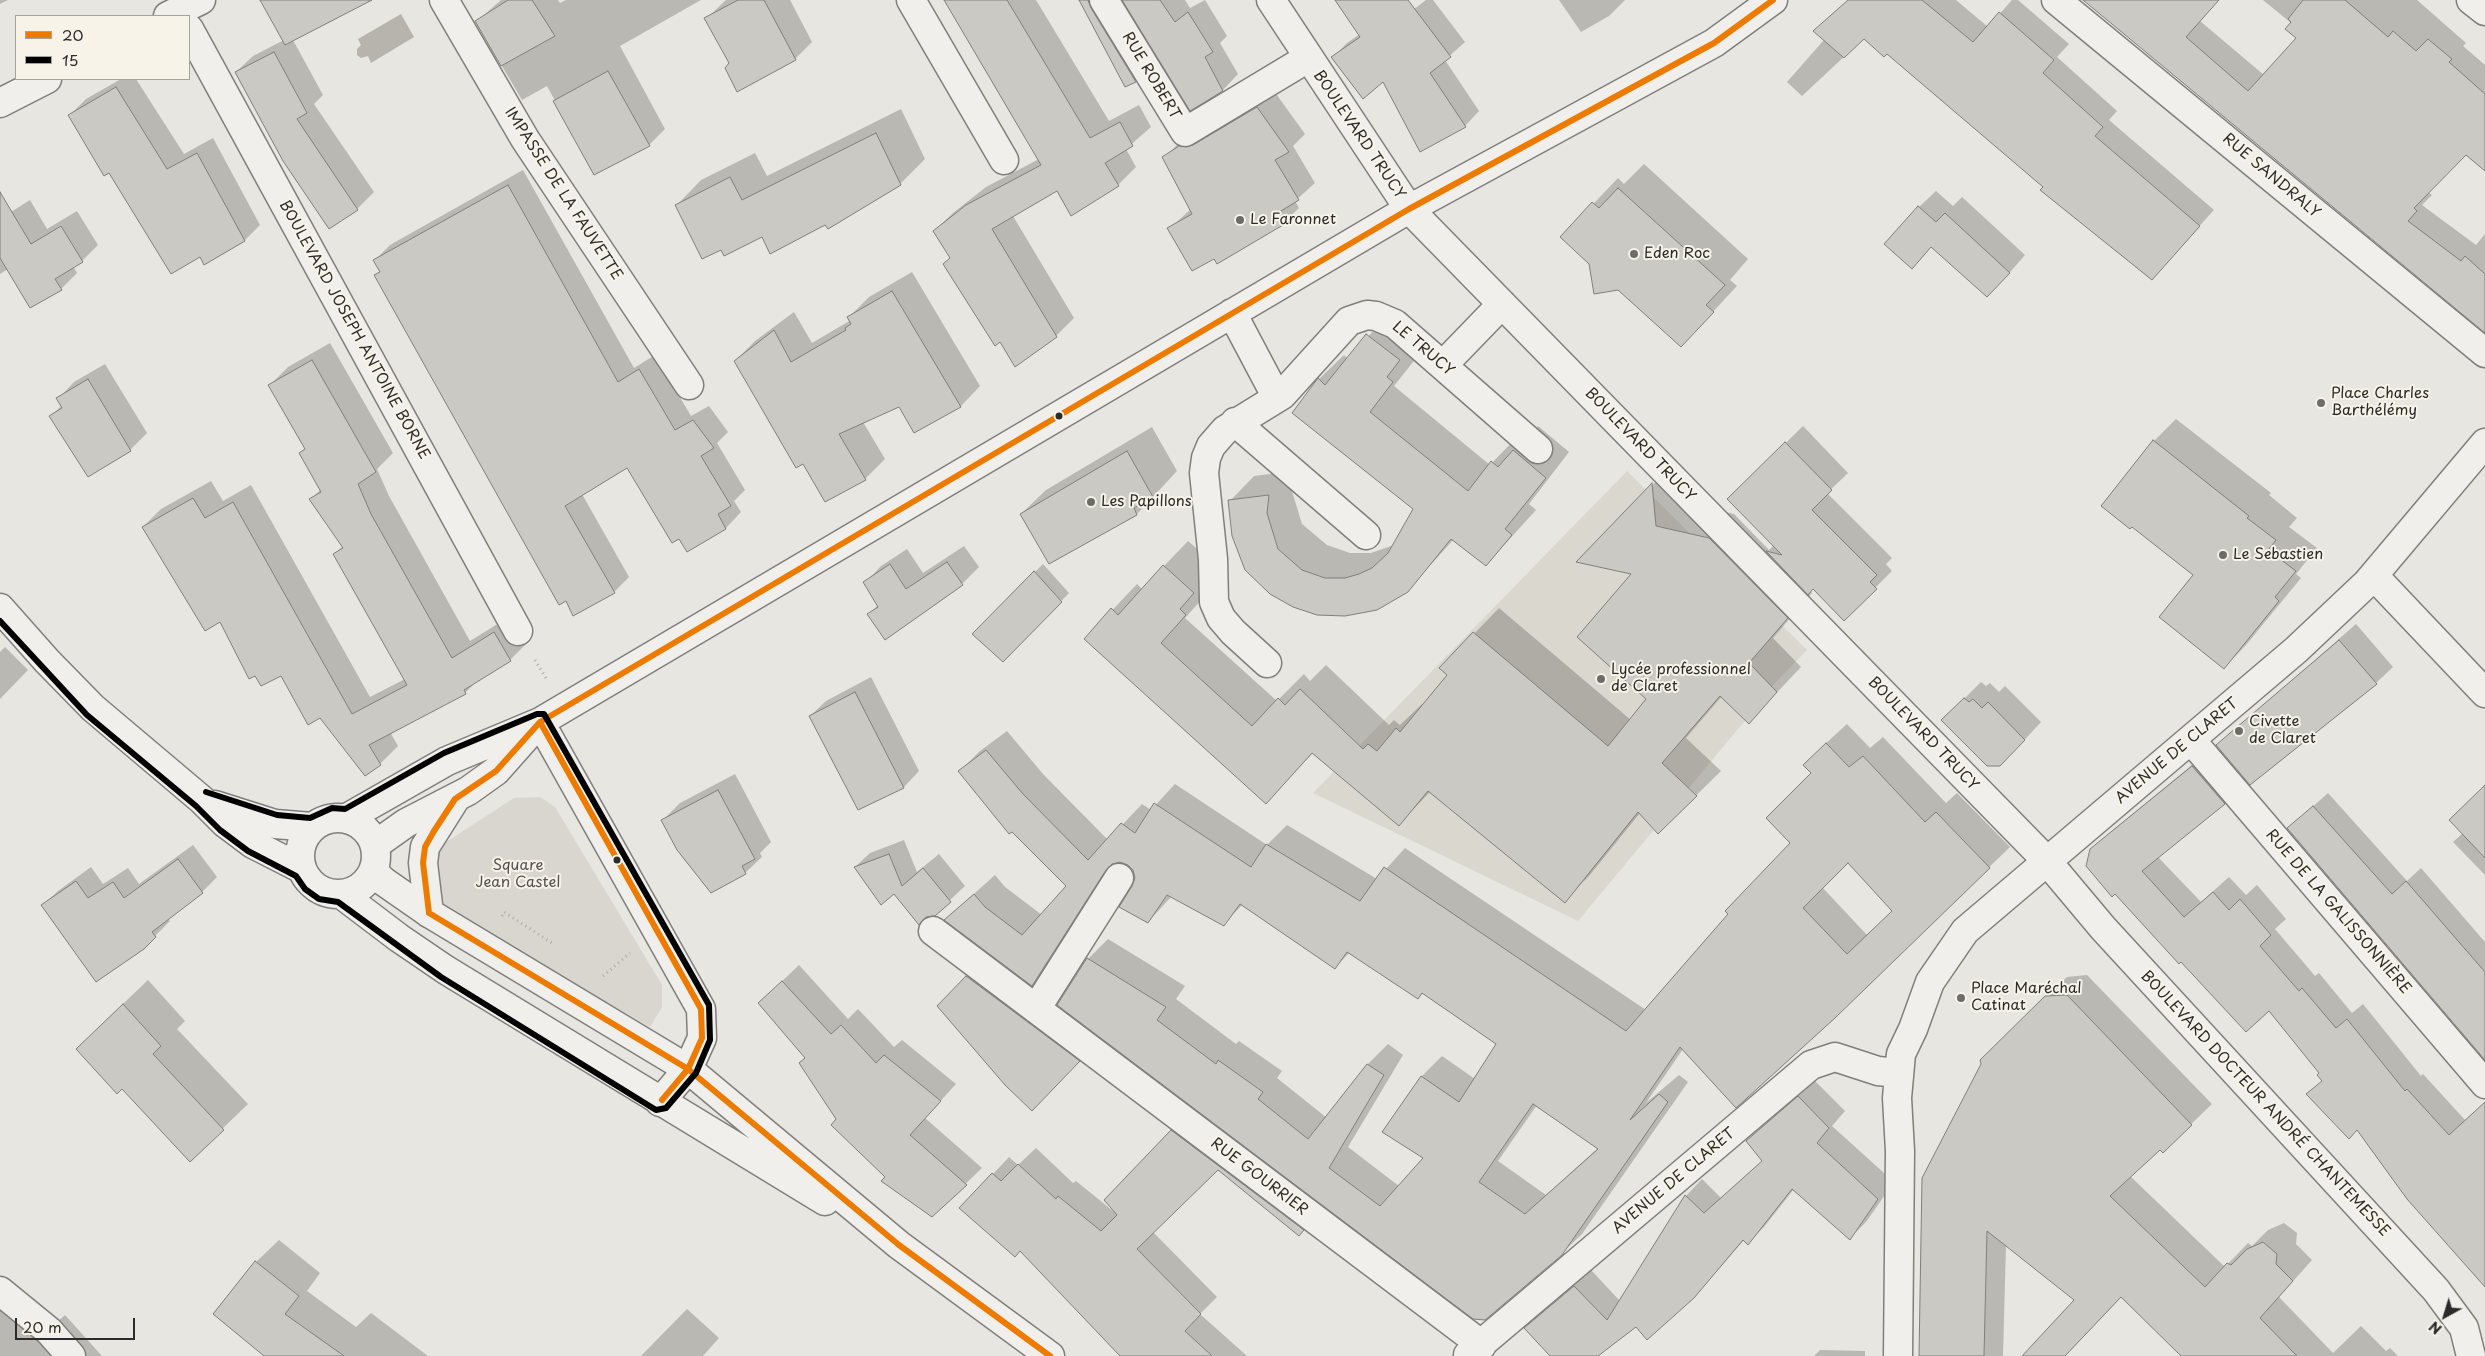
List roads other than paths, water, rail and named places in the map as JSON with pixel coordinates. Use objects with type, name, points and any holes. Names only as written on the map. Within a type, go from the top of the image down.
[{"type":"street","name":"IMPASSE DE LA FAUVETTE","points":[[444,0],[525,139],[689,385]]},
{"type":"street","points":[[911,0],[1004,160]]},
{"type":"street","name":"RUE ROBERT","points":[[1104,0],[1185,132],[1308,58]]},
{"type":"street","name":"BOULEVARD TRUCY","points":[[1271,0],[1409,209],[2046,860]]},
{"type":"street","points":[[347,818],[447,761],[540,722],[1409,209],[1714,43],[1773,0]]},
{"type":"street","name":"RUE SANDRALY","points":[[2056,0],[2485,353]]},
{"type":"street","points":[[2471,0],[2485,11]]},
{"type":"street","name":"BOULEVARD JOSEPH ANTOINE BORNE","points":[[190,27],[518,631]]},
{"type":"street","points":[[0,103],[45,80]]},
{"type":"street","points":[[1443,365],[1502,304]]},
{"type":"street","points":[[1232,313],[1277,398]]},
{"type":"street","name":"LE TRUCY","points":[[1267,663],[1221,618],[1214,602],[1212,591],[1213,558],[1204,473],[1210,446],[1216,438],[1235,422],[1277,398],[1349,321],[1358,316],[1376,316],[1395,324],[1538,449]]},
{"type":"street","points":[[1235,422],[1366,535]]},
{"type":"street","name":"AVENUE DE CLARET","points":[[1898,1356],[1900,1151],[1897,1098],[1899,1073],[1901,1054],[1913,1029],[1930,982],[1965,931],[2046,860],[2296,650],[2374,576],[2485,443]]},
{"type":"street","points":[[2374,576],[2485,693]]},
{"type":"street","points":[[0,608],[47,661],[93,708],[202,800],[225,823],[253,844],[302,870]]},
{"type":"street","points":[[540,722],[496,771],[455,799],[406,823],[374,858],[360,887],[341,894],[324,892],[311,883],[302,870],[299,854],[303,839],[312,827],[322,820],[334,817],[347,818],[359,824],[369,834],[374,858],[383,881],[428,913],[688,1069],[899,1245],[1050,1356]]},
{"type":"street","points":[[540,722],[701,1009],[702,1038],[688,1069],[660,1102]]},
{"type":"street","name":"RUE DE LA GALISSONNIÈRE","points":[[2191,740],[2485,1084]]},
{"type":"street","points":[[428,913],[423,871],[425,847],[455,799]]},
{"type":"street","points":[[202,800],[242,815],[275,824],[312,827]]},
{"type":"street","name":"BOULEVARD DOCTEUR ANDRÉ CHANTEMESSE","points":[[2046,860],[2104,928],[2436,1290],[2464,1328],[2471,1356]]},
{"type":"street","points":[[1036,1009],[1119,878]]},
{"type":"street","points":[[341,894],[446,970],[660,1102],[899,1245]]},
{"type":"street","name":"RUE GOURRIER","points":[[933,931],[1475,1350]]},
{"type":"street","name":"AVENUE DE CLARET","points":[[1475,1350],[1811,1065],[1835,1057],[1878,1071],[1899,1073]]},
{"type":"street","points":[[0,1290],[49,1331],[71,1356]]},
{"type":"place","name":"Le Faronnet","points":[[1240,220]]},
{"type":"place","name":"Eden Roc","points":[[1634,254]]},
{"type":"place","name":"Place Charles Barthélémy","points":[[2321,403]]},
{"type":"place","name":"Les Papillons","points":[[1091,502]]},
{"type":"place","name":"Le Sebastien","points":[[2223,555]]},
{"type":"place","name":"Lycée professionnel de Claret","points":[[1601,679]]},
{"type":"place","name":"Civette de Claret","points":[[2239,731]]},
{"type":"place","name":"Place Maréchal Catinat","points":[[1961,998]]},
{"type":"park label","name":"Square Jean Castel","points":[[518,874]]}]
